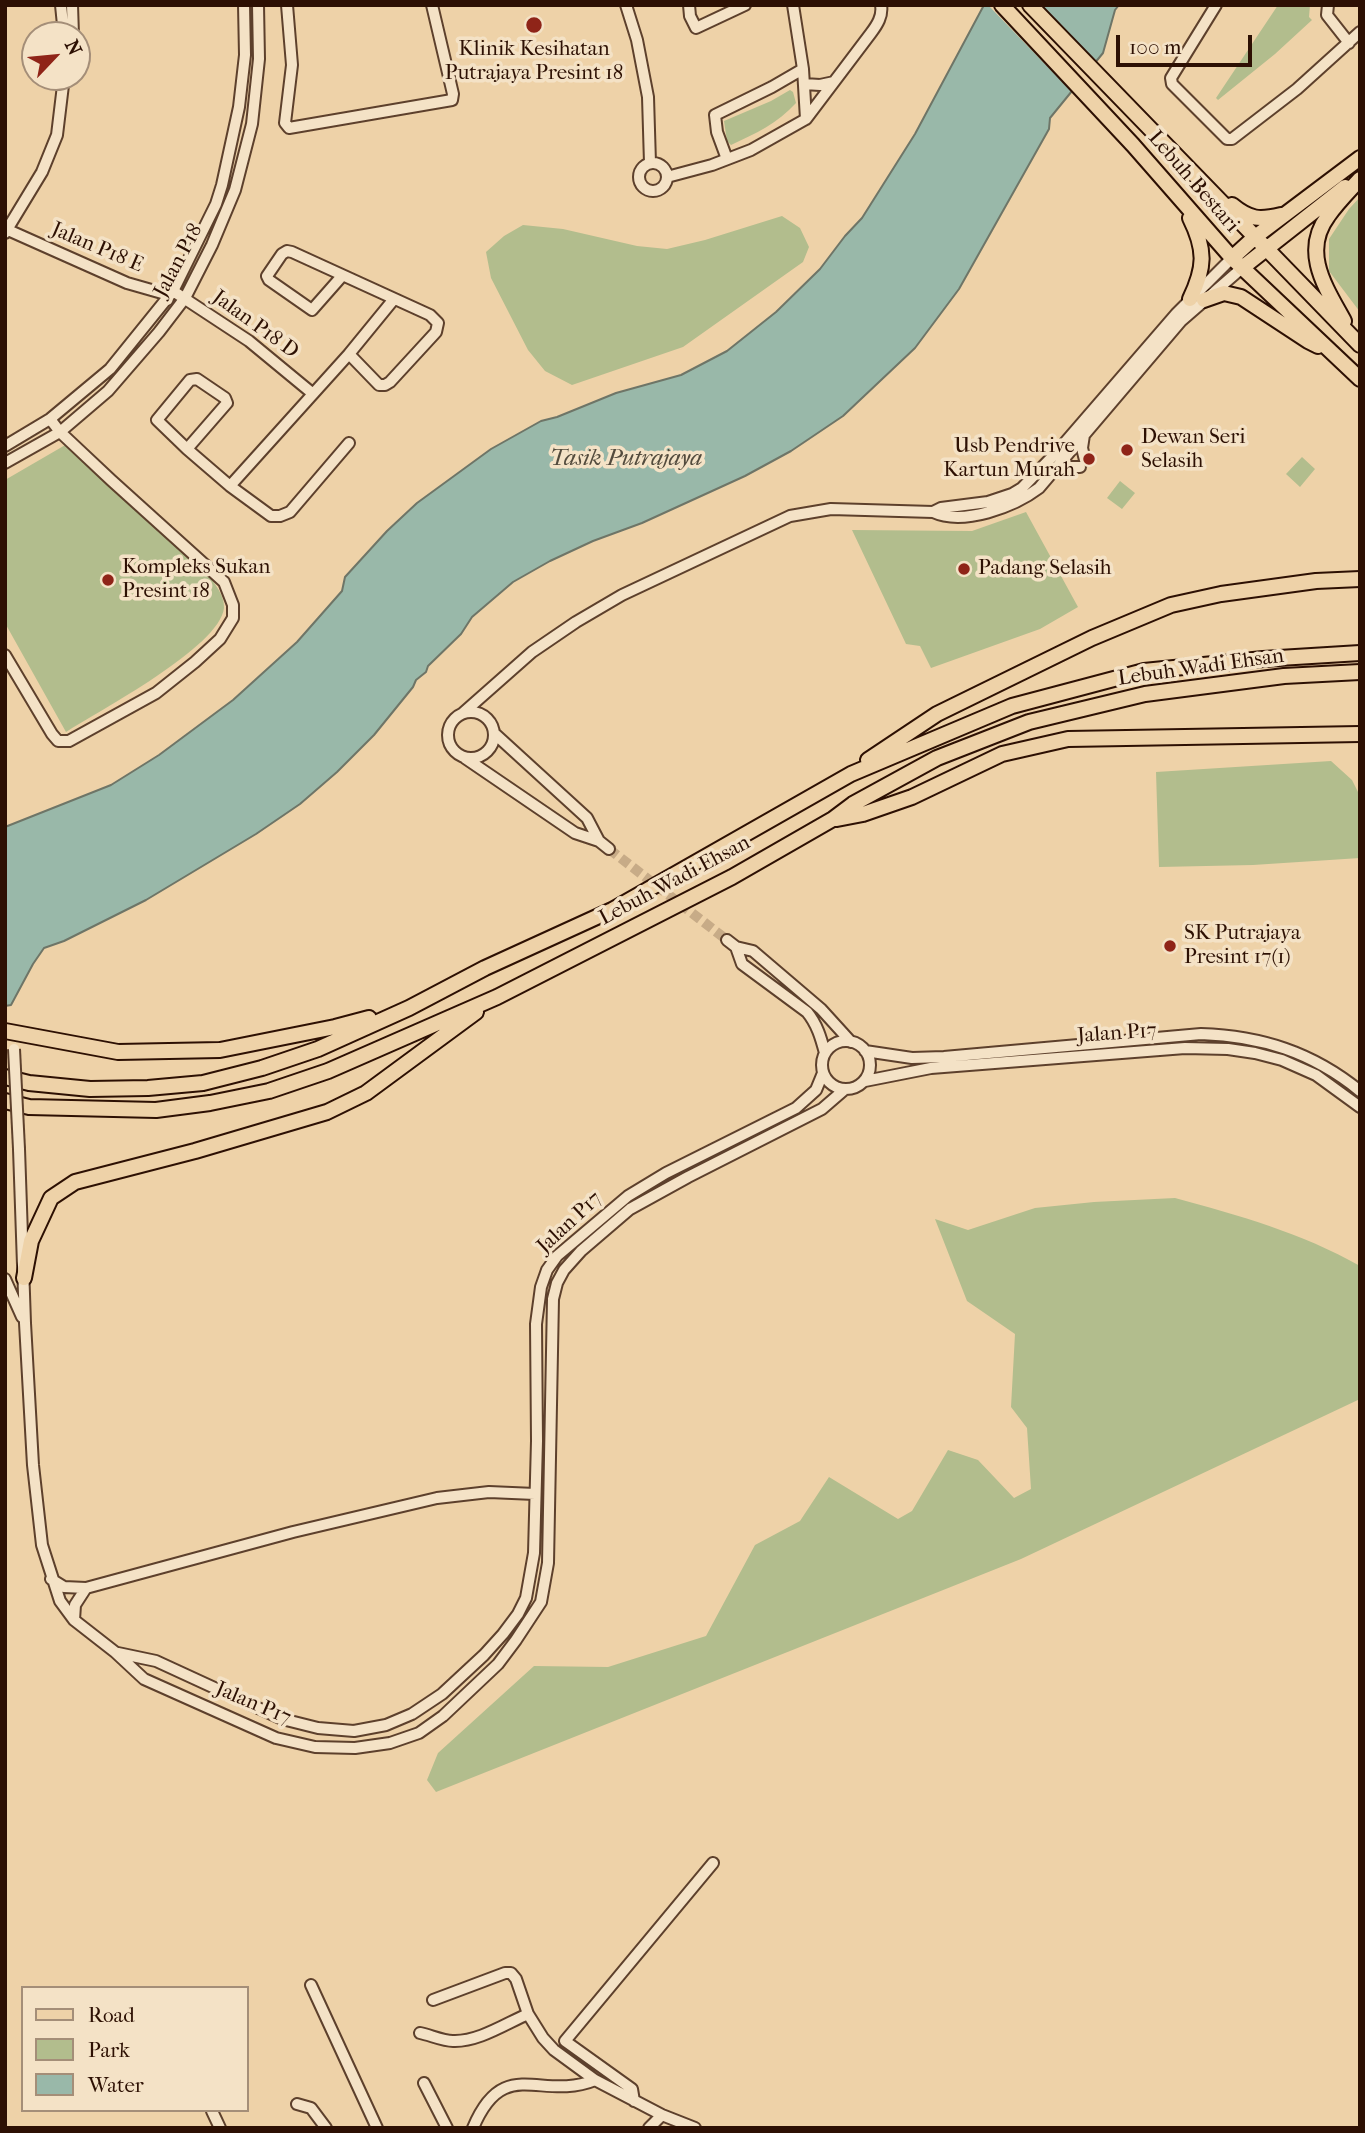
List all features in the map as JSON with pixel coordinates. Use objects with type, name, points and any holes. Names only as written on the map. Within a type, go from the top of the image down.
[{"type":"main road","name":"Lebuh Bestari","points":[[1002,5],[1120,131],[1237,263],[1360,379]]},
{"type":"main road","name":"Lebuh Bestari","points":[[1030,5],[1357,342]]},
{"type":"main road","points":[[1260,243],[1286,213],[1360,158]]},
{"type":"main road","points":[[1190,167],[1241,213],[1258,219],[1286,213]]},
{"type":"main road","points":[[1237,263],[1260,243],[1360,177]]},
{"type":"main road","points":[[1357,342],[1318,271],[1315,253],[1318,233],[1326,217],[1360,177]]},
{"type":"main road","points":[[1180,198],[1197,231],[1201,247],[1203,265],[1197,300],[1224,293],[1241,297],[1308,341],[1332,352]]},
{"type":"main road","points":[[851,774],[883,749],[937,714],[1092,638],[1171,606],[1221,594],[1315,581],[1360,571]]},
{"type":"main road","points":[[1315,581],[1360,579]]},
{"type":"main road","name":"Lebuh Wadi Ehsan","points":[[5,1077],[29,1083],[90,1089],[148,1088],[204,1083],[262,1068],[318,1049],[612,910],[851,774],[1012,706],[1144,671],[1360,653]]},
{"type":"main road","name":"Lebuh Wadi Ehsan","points":[[5,1101],[29,1107],[156,1110],[270,1091],[328,1071],[497,997],[732,877],[833,820],[853,804],[937,758],[1029,722],[1145,694],[1284,676],[1360,672]]},
{"type":"main road","points":[[833,820],[863,814],[912,797],[1002,754],[1068,739],[1360,735]]},
{"type":"main road","points":[[24,1278],[31,1241],[51,1198],[75,1182],[195,1151],[327,1112],[366,1093],[497,997]]},
{"type":"main road","points":[[10,1032],[118,1052],[220,1050],[335,1027],[409,1007]]},
{"type":"street","name":"Jalan P18","points":[[5,446],[50,419],[110,369],[173,291],[216,204],[222,185],[239,107],[245,55],[244,5]]},
{"type":"street","name":"Jalan P18","points":[[5,463],[60,432],[108,391],[185,298],[212,245],[239,177],[252,124],[255,98],[259,59],[258,5]]},
{"type":"street","points":[[287,5],[292,65],[285,123],[289,128],[452,100],[453,94],[432,5]]},
{"type":"street","points":[[626,5],[637,40],[648,97],[650,163]]},
{"type":"street","points":[[688,5],[696,28],[745,5]]},
{"type":"street","points":[[793,5],[803,69],[806,119]]},
{"type":"street","points":[[667,177],[751,150],[806,119],[878,22],[881,5]]},
{"type":"street","points":[[1216,5],[1171,78],[1172,84],[1227,139],[1232,139],[1297,89],[1360,32]]},
{"type":"street","points":[[1328,5],[1327,15],[1349,43]]},
{"type":"street","points":[[727,159],[717,132],[715,115],[803,69]]},
{"type":"street","points":[[804,84],[834,82]]},
{"type":"street","points":[[7,231],[42,172],[57,135],[64,91]]},
{"type":"street","points":[[650,163],[660,165],[666,172],[667,177],[659,190],[651,191],[643,187],[639,179],[640,171],[650,163]]},
{"type":"street","name":"Jalan P18 E","points":[[7,231],[127,283],[162,293],[173,291]]},
{"type":"street","points":[[342,276],[312,310],[267,276],[287,251],[394,299],[438,323],[436,332],[385,385],[379,385],[349,354]]},
{"type":"street","points":[[609,849],[599,841],[575,833],[455,752],[448,740],[449,726],[457,716],[532,652],[603,606],[790,516],[831,509],[933,512],[942,516],[965,516],[1005,507],[1030,495],[1055,471],[1065,450],[1158,334],[1237,263]]},
{"type":"street","name":"Jalan P18 D","points":[[173,291],[249,341],[312,393]]},
{"type":"street","points":[[230,486],[349,354],[394,299]]},
{"type":"street","points":[[933,512],[941,508],[988,502],[1022,488],[1084,435],[1197,300]]},
{"type":"street","points":[[187,449],[227,403],[225,398],[197,379],[190,380],[157,420],[187,449],[230,486],[271,516],[290,512],[349,443]]},
{"type":"street","points":[[5,655],[52,734],[58,741],[65,742],[156,693],[220,639],[233,618],[233,605],[224,582],[60,432],[50,419]]},
{"type":"street","points":[[1055,471],[1082,463],[1084,435]]},
{"type":"street","points":[[487,692],[486,707],[495,734],[587,818],[599,841]]},
{"type":"street","points":[[463,713],[475,712],[491,722]]},
{"type":"street","points":[[465,758],[479,757],[486,753],[491,748],[495,734]]},
{"type":"street","points":[[825,1053],[816,1025],[807,1012],[742,964],[732,943],[753,951],[821,1009],[851,1042],[865,1051],[870,1066],[864,1081],[856,1088],[844,1090],[834,1086],[823,1073],[822,1062],[825,1053],[836,1043],[851,1042]]},
{"type":"street","name":"Jalan P17","points":[[10,1032],[19,1149],[33,1465],[42,1545],[60,1601],[74,1620],[144,1679],[276,1738],[315,1747],[355,1748],[390,1743],[419,1733],[443,1716],[498,1664],[541,1602],[548,1563],[553,1299],[564,1270],[581,1251],[630,1209],[822,1109],[844,1090]]},
{"type":"street","name":"Jalan P17","points":[[865,1051],[912,1058],[1200,1034],[1229,1035],[1272,1043],[1312,1060],[1360,1091]]},
{"type":"street","name":"Jalan P17","points":[[864,1081],[931,1068],[1185,1048],[1228,1049],[1282,1060],[1316,1075],[1360,1107]]},
{"type":"street","name":"Jalan P17","points":[[115,1652],[156,1661],[282,1719],[318,1728],[354,1731],[394,1721],[442,1694],[503,1634],[526,1598],[534,1553],[537,1305],[547,1270],[557,1256],[638,1189],[796,1108],[816,1090],[823,1073]]},
{"type":"street","name":"Jalan P17","points":[[5,1279],[25,1323]]},
{"type":"street","points":[[51,1579],[64,1587],[86,1588],[293,1532],[437,1498],[489,1492],[535,1494]]},
{"type":"street","points":[[74,1620],[75,1605],[86,1588]]},
{"type":"street","points":[[526,1598],[541,1602]]},
{"type":"street","points":[[257,1729],[262,1710]]},
{"type":"street","points":[[634,2101],[632,2089],[565,2041],[713,1863]]},
{"type":"street","points":[[433,2000],[511,1973],[516,1979],[528,2014],[554,2050],[594,2080],[662,2115],[695,2128]]},
{"type":"street","points":[[311,1984],[377,2128]]},
{"type":"street","points":[[420,2033],[449,2042],[460,2041],[476,2037],[528,2014]]},
{"type":"street","points":[[473,2128],[478,2115],[492,2096],[504,2087],[521,2084],[570,2087],[594,2080]]},
{"type":"street","points":[[424,2083],[447,2128]]},
{"type":"street","points":[[297,2104],[312,2108],[326,2128]]},
{"type":"street","points":[[212,2112],[220,2128]]},
{"type":"street","points":[[649,2128],[662,2115]]},
{"type":"green space","points":[[1278,5],[1310,5],[1309,17],[1312,20],[1218,100],[1216,98]]},
{"type":"green space","points":[[790,90],[796,103],[782,116],[731,145],[727,141],[724,121]]},
{"type":"green space","points":[[1360,197],[1360,312],[1329,271],[1329,239]]},
{"type":"green space","points":[[782,216],[800,228],[809,247],[803,262],[683,347],[572,385],[545,371],[528,350],[491,278],[486,252],[504,236],[523,225],[563,229],[637,246],[667,249]]},
{"type":"green space","name":"Kompleks Sukan Presint 18","points":[[67,444],[205,570],[220,593],[224,608],[217,624],[181,659],[66,732],[5,623],[5,480]]},
{"type":"green space","points":[[1302,457],[1315,469],[1300,487],[1286,474]]},
{"type":"green space","points":[[1120,481],[1135,493],[1122,509],[1107,498]]},
{"type":"green space","name":"Padang Selasih","points":[[1026,512],[1078,607],[1040,629],[931,668],[920,646],[906,644],[852,530],[972,531]]},
{"type":"green space","points":[[1331,761],[1352,780],[1360,796],[1360,858],[1253,865],[1159,867],[1156,772]]},
{"type":"green space","points":[[1175,1198],[1293,1234],[1360,1266],[1360,1399],[1021,1559],[436,1792],[427,1780],[438,1753],[534,1666],[608,1667],[706,1636],[755,1545],[800,1521],[829,1477],[898,1519],[912,1511],[948,1450],[978,1460],[1014,1498],[1031,1489],[1027,1428],[1011,1407],[1015,1334],[967,1301],[935,1219],[968,1230],[1035,1208]]},
{"type":"water","name":"Tasik Putrajaya","points":[[984,5],[1119,5],[1115,10],[1103,53],[1050,118],[1049,129],[959,289],[915,348],[843,416],[791,451],[745,476],[550,561],[513,582],[472,617],[461,634],[416,680],[374,735],[300,804],[256,834],[146,900],[64,941],[44,948],[11,1005],[5,1006],[5,827],[111,785],[159,755],[233,700],[297,642],[342,591],[345,577],[387,531],[417,503],[491,449],[541,421],[616,393],[681,375],[727,351],[776,312],[820,269],[862,218],[915,134]]},
{"type":"pier","points":[[988,5],[1041,5],[1098,65],[1074,94]]},
{"type":"tunnel","points":[[609,849],[727,940]]},
{"type":"place","name":"Klinik Kesihatan Putrajaya Presint 18","points":[[534,25]]},
{"type":"place","name":"Dewan Seri Selasih","points":[[1127,450]]},
{"type":"place","name":"Usb Pendrive Kartun Murah","points":[[1089,459]]},
{"type":"place","name":"Padang Selasih","points":[[964,569]]},
{"type":"place","name":"Kompleks Sukan Presint 18","points":[[108,580]]},
{"type":"place","name":"SK Putrajaya Presint 17(1)","points":[[1170,946]]}]
